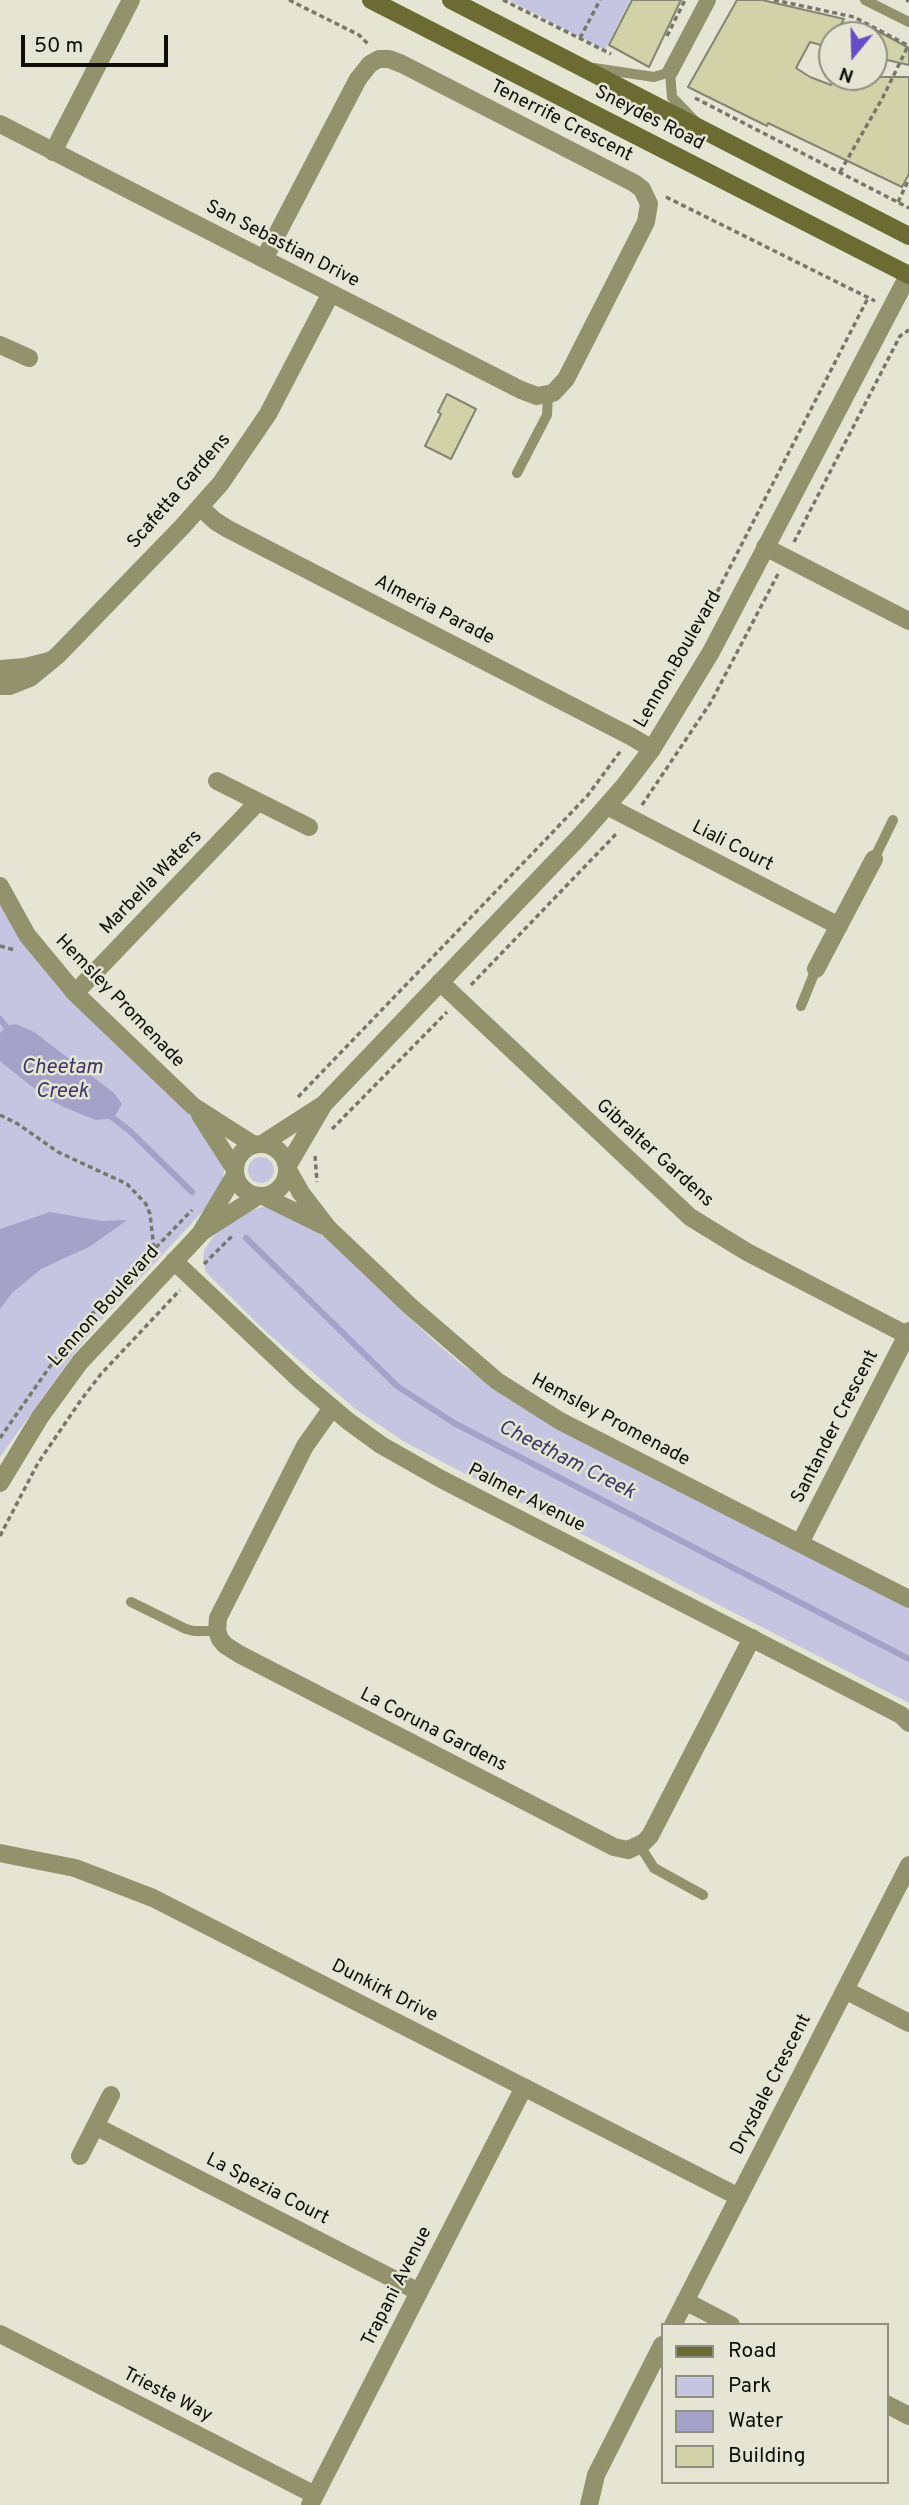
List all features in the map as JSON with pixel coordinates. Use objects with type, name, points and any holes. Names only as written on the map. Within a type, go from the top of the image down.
[{"type":"main road","name":"Sneydes Road","points":[[371,0],[909,274]]},
{"type":"main road","name":"Sneydes Road","points":[[451,0],[909,236]]},
{"type":"street","points":[[53,152],[131,0]]},
{"type":"street","points":[[670,79],[708,0]]},
{"type":"street","points":[[264,260],[358,79],[370,64],[379,59]]},
{"type":"street","name":"Tenerrife Crescent","points":[[379,59],[389,59],[402,64],[615,173],[639,187],[646,196]]},
{"type":"street","name":"San Sebastian Drive","points":[[0,124],[530,394],[548,395]]},
{"type":"street","points":[[548,395],[557,390],[566,379],[646,222],[649,204],[646,196]]},
{"type":"street","name":"Lennon Boulevard","points":[[287,1168],[324,1104],[607,806],[652,749],[693,685],[909,274]]},
{"type":"street","name":"Scafetta Gardens","points":[[0,686],[9,686],[30,678],[53,660],[200,507],[238,460],[268,414],[331,293]]},
{"type":"street","points":[[3,352],[29,358]]},
{"type":"street","name":"Almeria Parade","points":[[200,507],[228,529],[652,749]]},
{"type":"street","points":[[765,547],[909,621]]},
{"type":"street","points":[[0,669],[25,667],[53,660]]},
{"type":"street","points":[[217,781],[309,827]]},
{"type":"street","name":"Marbella Waters","points":[[75,993],[258,802]]},
{"type":"street","name":"Liali Court","points":[[607,806],[839,926]]},
{"type":"street","points":[[816,969],[874,859]]},
{"type":"street","name":"Hemsley Promenade","points":[[0,886],[27,935],[75,993],[193,1106],[221,1144],[235,1171]]},
{"type":"street","name":"Gibralter Gardens","points":[[440,982],[690,1217],[747,1252],[908,1333]]},
{"type":"street","name":"Lennon Boulevard","points":[[258,1144],[324,1104]]},
{"type":"street","name":"Hemsley Promenade","points":[[193,1106],[258,1144]]},
{"type":"street","points":[[258,1144],[278,1150],[285,1159],[287,1168],[280,1188],[260,1196],[244,1191],[235,1171],[242,1152],[258,1144]]},
{"type":"street","name":"Hemsley Promenade","points":[[287,1168],[301,1193],[328,1227],[465,1356],[526,1400],[560,1421],[909,1599]]},
{"type":"street","name":"Lennon Boulevard","points":[[200,1234],[235,1171]]},
{"type":"street","name":"Lennon Boulevard","points":[[0,1483],[40,1417],[80,1362],[200,1234],[260,1196]]},
{"type":"street","name":"Hemsley Promenade","points":[[260,1196],[328,1227]]},
{"type":"street","name":"Palmer Avenue","points":[[174,1261],[332,1408],[382,1446],[906,1718]]},
{"type":"street","name":"Santander Crescent","points":[[800,1543],[908,1333]]},
{"type":"street","points":[[217,1631],[223,1608],[299,1458],[332,1408]]},
{"type":"street","name":"La Coruna Gardens","points":[[217,1631],[225,1645],[239,1654],[614,1847],[628,1850],[640,1846]]},
{"type":"street","points":[[640,1846],[650,1836],[752,1638]]},
{"type":"street","name":"Dunkirk Drive","points":[[0,1853],[75,1868],[179,1910],[739,2197]]},
{"type":"street","name":"Drysdale Crescent","points":[[674,2323],[909,1865]]},
{"type":"street","points":[[845,1990],[909,2022]]},
{"type":"street","name":"Trapani Avenue","points":[[312,2500],[524,2087]]},
{"type":"street","points":[[80,2156],[111,2095]]},
{"type":"street","name":"La Spezia Court","points":[[97,2127],[419,2292]]},
{"type":"street","points":[[685,2301],[727,2323]]},
{"type":"street","name":"Trieste Way","points":[[0,2334],[312,2500]]},
{"type":"street","points":[[589,2505],[596,2475],[660,2349]]},
{"type":"street","points":[[888,2405],[909,2416]]},
{"type":"street","points":[[577,2505],[585,2487],[596,2475]]},
{"type":"lane","points":[[865,0],[909,22]]},
{"type":"lane","points":[[576,64],[670,79],[672,97],[704,130]]},
{"type":"lane","points":[[517,473],[547,415],[548,395]]},
{"type":"lane","points":[[874,859],[893,820]]},
{"type":"lane","points":[[801,1006],[816,969]]},
{"type":"lane","points":[[131,1602],[186,1629],[217,1631]]},
{"type":"lane","points":[[640,1846],[654,1868],[703,1895]]},
{"type":"path","points":[[289,0],[359,35],[379,59]]},
{"type":"path","points":[[503,0],[611,55]]},
{"type":"path","points":[[580,38],[600,0]]},
{"type":"path","points":[[663,45],[685,0]]},
{"type":"path","points":[[774,0],[854,18],[909,46],[840,172]]},
{"type":"path","points":[[670,79],[909,208]]},
{"type":"path","points":[[898,202],[909,179]]},
{"type":"path","points":[[646,196],[673,199],[892,309]]},
{"type":"path","points":[[292,1103],[588,795],[632,737],[668,684],[689,646],[868,298]]},
{"type":"path","points":[[0,1115],[58,1152],[132,1189],[146,1204],[150,1214],[154,1250]]},
{"type":"path","points":[[0,1438],[60,1352],[194,1208]]},
{"type":"path","points":[[0,1535],[38,1463],[81,1400],[101,1374],[177,1293]]},
{"type":"green space","points":[[509,0],[630,0],[605,50]]},
{"type":"green space","points":[[0,903],[27,947],[60,989],[199,1123],[223,1163],[224,1170],[223,1181],[204,1210],[98,1324],[0,1457]]},
{"type":"green space","points":[[261,1157],[271,1160],[274,1170],[271,1180],[261,1183],[251,1180],[248,1170],[251,1160]]},
{"type":"green space","points":[[266,1206],[316,1229],[432,1339],[461,1364],[514,1402],[558,1429],[909,1609],[909,1703],[403,1441],[354,1408],[263,1329],[206,1272],[204,1251],[212,1238],[249,1211]]},
{"type":"water","name":"Cheetam Creek","points":[[16,1024],[34,1032],[114,1093],[122,1104],[114,1118],[96,1120],[66,1108],[48,1099],[2,1063],[0,1033],[6,1026]]},
{"type":"water","points":[[50,1212],[102,1221],[127,1220],[91,1246],[41,1269],[12,1293],[0,1309],[0,1229]]},
{"type":"building","points":[[632,0],[681,0],[649,67],[609,45]]},
{"type":"building","points":[[737,0],[762,0],[844,19],[818,21],[818,44],[810,42],[796,68],[818,80],[818,91],[888,91],[888,77],[909,77],[909,174],[902,187],[688,87]]},
{"type":"building","points":[[888,37],[909,48],[909,65],[888,60]]},
{"type":"building","points":[[447,394],[476,409],[451,459],[425,446],[441,414],[438,412]]},
{"type":"waterway","name":"Cheetham Creek","points":[[0,1019],[10,1031]]},
{"type":"waterway","name":"Cheetham Creek","points":[[109,1115],[130,1131],[192,1192]]},
{"type":"waterway","name":"Cheetham Creek","points":[[246,1238],[397,1386],[454,1423],[909,1659]]}]
